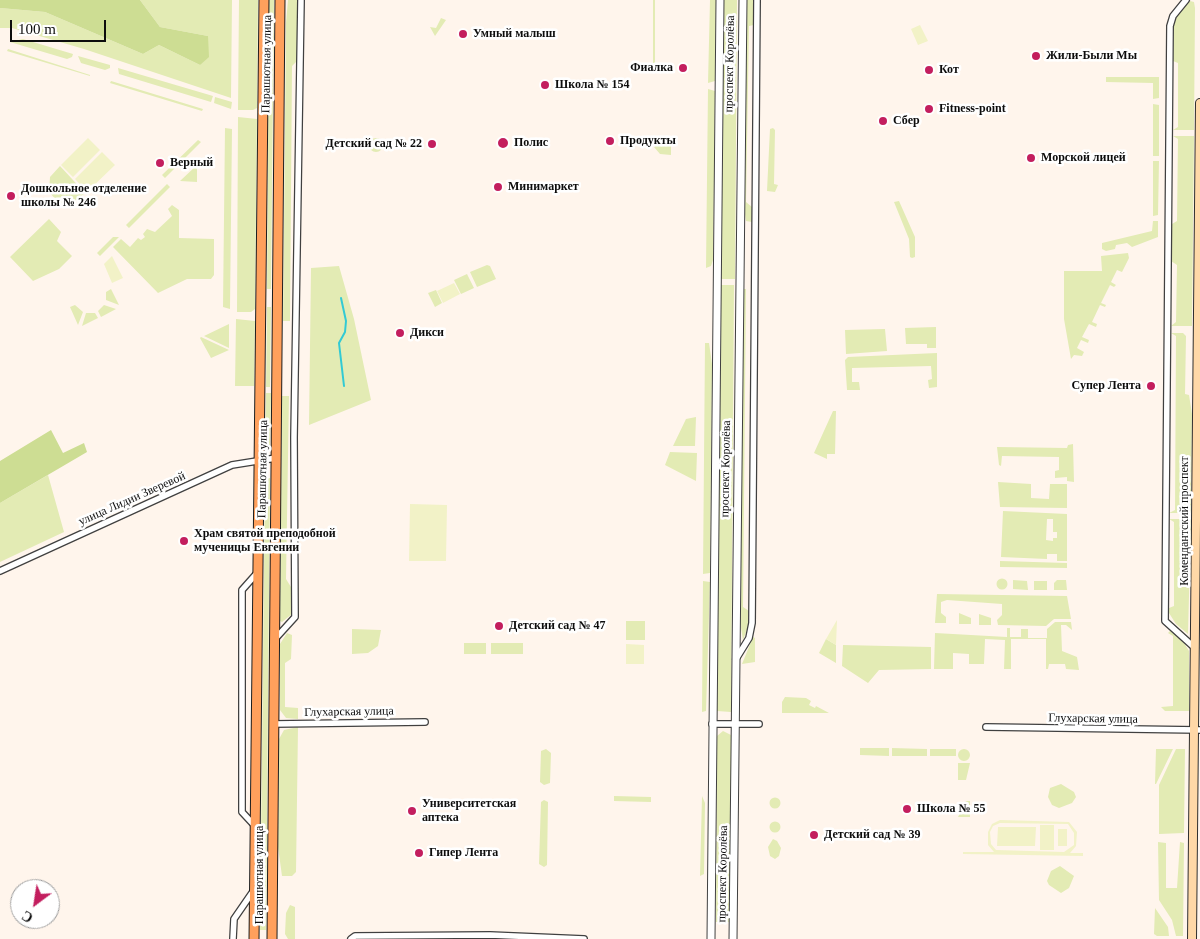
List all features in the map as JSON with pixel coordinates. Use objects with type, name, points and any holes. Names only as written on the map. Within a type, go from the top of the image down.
[{"type":"main road","name":"Парашютная улица","points":[[254,939],[264,0]]},
{"type":"main road","name":"Парашютная улица","points":[[272,939],[272,724],[280,0]]},
{"type":"main road","name":"Комендантский проспект","points":[[1192,939],[1197,730],[1195,648],[1200,103]]},
{"type":"main road","points":[[261,294],[269,300],[277,293]]},
{"type":"street","points":[[274,641],[294,617],[294,437],[301,0]]},
{"type":"street","name":"проспект Королёва","points":[[711,939],[720,0]]},
{"type":"street","name":"проспект Королёва","points":[[733,939],[742,0]]},
{"type":"street","points":[[736,659],[749,638],[752,623],[757,0]]},
{"type":"street","points":[[1186,0],[1173,16],[1170,26],[1165,621],[1195,648]]},
{"type":"street","name":"улица Лидии Зверевой","points":[[0,571],[232,465],[260,459],[276,458]]},
{"type":"street","points":[[255,826],[242,812],[242,590],[258,572]]},
{"type":"street","name":"Глухарская улица","points":[[272,724],[425,722]]},
{"type":"street","points":[[712,724],[760,724]]},
{"type":"street","name":"Глухарская улица","points":[[986,728],[1197,730]]},
{"type":"street","points":[[233,939],[234,919],[255,888]]},
{"type":"street","points":[[351,939],[355,936],[490,935],[584,939]]},
{"type":"green space","points":[[0,0],[140,0],[160,27],[208,36],[209,57],[200,65],[159,45],[143,54],[45,12],[0,8]]},
{"type":"green space","points":[[140,0],[232,0],[231,98],[84,49],[12,28],[0,28],[0,8],[45,12],[143,54],[159,45],[200,65],[208,36],[160,27]]},
{"type":"green space","points":[[239,0],[258,0],[257,108],[253,110],[238,110]]},
{"type":"green space","points":[[269,0],[274,0],[271,289],[267,289]]},
{"type":"green space","points":[[288,0],[297,0],[298,4],[297,61],[292,66],[290,321],[283,321],[286,23]]},
{"type":"green space","points":[[653,0],[655,0],[655,69],[653,69]]},
{"type":"green space","points":[[710,0],[716,0],[715,81],[708,83]]},
{"type":"green space","points":[[724,0],[737,0],[735,279],[721,279]]},
{"type":"green space","points":[[747,0],[753,0],[754,5],[754,25],[749,26],[746,202],[752,207],[752,222],[746,221],[743,202]]},
{"type":"green space","points":[[1190,1],[1194,2],[1195,8],[1194,130],[1173,130],[1178,127],[1178,63],[1173,61],[1174,25],[1178,13]]},
{"type":"green space","points":[[441,18],[446,20],[435,36],[430,27],[436,28]]},
{"type":"green space","points":[[920,25],[928,41],[918,45],[911,29]]},
{"type":"green space","points":[[23,39],[73,54],[72,57],[67,59],[10,42]]},
{"type":"green space","points":[[8,49],[90,75],[90,76],[7,51]]},
{"type":"green space","points":[[78,56],[110,65],[110,68],[105,70],[81,63]]},
{"type":"green space","points":[[118,68],[213,96],[211,102],[119,74]]},
{"type":"green space","points":[[1106,77],[1159,77],[1159,98],[1153,99],[1153,83],[1106,82]]},
{"type":"green space","points":[[111,81],[203,109],[202,111],[110,83]]},
{"type":"green space","points":[[708,89],[715,91],[713,260],[711,266],[706,268]]},
{"type":"green space","points":[[215,97],[232,102],[231,109],[214,103]]},
{"type":"green space","points":[[1153,104],[1159,105],[1159,156],[1153,156]]},
{"type":"green space","points":[[238,117],[257,119],[255,309],[251,312],[237,312]]},
{"type":"green space","points":[[225,128],[232,129],[230,309],[223,307]]},
{"type":"green space","points":[[773,128],[775,130],[774,184],[778,185],[775,192],[767,191],[770,129]]},
{"type":"green space","points":[[1173,136],[1194,136],[1192,326],[1171,326],[1176,322],[1177,265],[1171,261],[1172,224],[1177,221],[1178,139]]},
{"type":"green space","points":[[88,138],[100,150],[73,177],[61,165]]},
{"type":"green space","points":[[376,138],[381,140],[383,145],[381,150],[376,152],[371,150],[369,145],[371,140]]},
{"type":"green space","points":[[198,140],[201,142],[165,178],[162,175]]},
{"type":"green space","points":[[660,141],[671,145],[671,155],[660,154],[654,147]]},
{"type":"green space","points":[[102,152],[115,165],[87,192],[75,179]]},
{"type":"green space","points":[[1153,161],[1159,161],[1158,215],[1153,216]]},
{"type":"green space","points":[[197,165],[197,182],[180,181]]},
{"type":"green space","points":[[60,166],[85,193],[74,202],[59,203],[49,192],[50,177]]},
{"type":"green space","points":[[167,184],[170,187],[129,228],[126,225]]},
{"type":"green space","points":[[899,201],[915,237],[915,257],[912,258],[910,257],[909,239],[894,202]]},
{"type":"green space","points":[[172,205],[179,210],[179,238],[214,239],[214,275],[211,279],[187,279],[158,293],[113,247],[121,239],[130,247],[138,238],[141,240],[145,237],[143,234],[147,229],[155,232],[172,216],[168,209]]},
{"type":"green space","points":[[49,219],[61,232],[57,241],[72,256],[59,269],[33,281],[10,257]]},
{"type":"green space","points":[[1153,221],[1158,221],[1158,237],[1132,247],[1127,243],[1116,245],[1115,249],[1106,251],[1102,249],[1102,243],[1152,231]]},
{"type":"green space","points":[[113,237],[119,237],[100,256],[97,253]]},
{"type":"green space","points":[[1128,253],[1129,258],[1122,272],[1117,270],[1111,282],[1116,285],[1114,287],[1110,285],[1101,303],[1106,305],[1105,307],[1100,305],[1092,322],[1097,324],[1096,327],[1089,324],[1082,337],[1089,340],[1088,343],[1081,340],[1077,348],[1084,352],[1082,356],[1074,355],[1071,359],[1064,319],[1064,271],[1102,271],[1101,256]]},
{"type":"green space","points":[[112,256],[123,278],[112,283],[104,264]]},
{"type":"green space","points":[[487,265],[490,266],[496,279],[477,287],[470,272]]},
{"type":"green space","points":[[339,266],[354,319],[371,400],[309,425],[311,268]]},
{"type":"green space","points":[[467,274],[474,288],[461,294],[454,280]]},
{"type":"green space","points":[[454,283],[460,294],[443,303],[437,291]]},
{"type":"green space","points":[[721,285],[734,285],[731,712],[717,711]]},
{"type":"green space","points":[[111,289],[119,305],[106,300],[106,292]]},
{"type":"green space","points":[[742,289],[746,289],[743,607],[749,611],[748,627],[743,640],[739,616]]},
{"type":"green space","points":[[436,290],[442,303],[435,307],[428,293]]},
{"type":"green space","points":[[75,305],[83,312],[78,325],[70,307]]},
{"type":"green space","points":[[104,305],[116,309],[101,317],[98,311]]},
{"type":"green space","points":[[267,307],[271,307],[270,387],[266,387]]},
{"type":"green space","points":[[86,313],[95,313],[98,318],[82,326]]},
{"type":"green space","points":[[236,319],[255,321],[254,386],[235,386]]},
{"type":"green space","points":[[229,324],[229,348],[204,336]]},
{"type":"green space","points":[[936,327],[936,348],[927,348],[927,344],[906,344],[905,328]]},
{"type":"green space","points":[[885,329],[887,351],[846,354],[845,330]]},
{"type":"green space","points":[[1171,333],[1183,333],[1186,336],[1185,394],[1189,395],[1192,414],[1191,513],[1169,513],[1175,510],[1176,336]]},
{"type":"green space","points":[[201,337],[229,350],[211,358]]},
{"type":"green space","points":[[705,343],[709,343],[712,364],[710,573],[703,574]]},
{"type":"green space","points":[[937,353],[937,387],[929,388],[928,380],[932,379],[931,366],[852,368],[852,382],[859,382],[860,390],[847,390],[845,360],[848,357]]},
{"type":"green space","points":[[266,393],[271,393],[270,447],[265,448]]},
{"type":"green space","points":[[282,396],[289,396],[286,579],[291,587],[292,614],[282,622],[280,621]]},
{"type":"green space","points":[[833,411],[836,411],[835,454],[827,454],[827,459],[814,453]]},
{"type":"green space","points":[[696,417],[695,446],[673,446],[686,419]]},
{"type":"green space","points":[[51,430],[63,453],[84,443],[87,452],[0,503],[0,461]]},
{"type":"green space","points":[[1073,444],[1074,482],[1067,481],[1067,477],[1055,478],[1055,471],[1059,470],[1059,457],[1002,456],[1001,466],[999,465],[997,447],[1067,448],[1068,445]]},
{"type":"green space","points":[[670,452],[697,453],[696,481],[665,465]]},
{"type":"green space","points":[[48,475],[64,532],[0,562],[0,503]]},
{"type":"green space","points":[[265,478],[270,478],[266,930],[260,930]]},
{"type":"green space","points":[[998,482],[1031,484],[1031,498],[1049,499],[1050,484],[1067,484],[1067,508],[1000,507]]},
{"type":"green space","points":[[410,504],[447,505],[446,561],[409,561]]},
{"type":"green space","points":[[1003,511],[1067,514],[1067,561],[1057,561],[1057,554],[1047,554],[1047,559],[1001,557]],"holes":[[[1047,519],[1053,519],[1053,532],[1057,532],[1057,538],[1053,538],[1053,541],[1046,540]]]},
{"type":"green space","points":[[1169,519],[1191,519],[1188,634],[1176,624],[1169,613],[1169,608],[1174,606],[1174,522]]},
{"type":"green space","points":[[1000,561],[1067,563],[1067,568],[1000,567]]},
{"type":"green space","points":[[1002,578],[1008,584],[1002,590],[996,584]]},
{"type":"green space","points":[[1013,580],[1027,581],[1028,590],[1013,589]]},
{"type":"green space","points":[[1057,580],[1066,580],[1067,590],[1054,590],[1054,583]]},
{"type":"green space","points":[[703,581],[710,582],[706,711],[702,712]]},
{"type":"green space","points":[[1034,581],[1047,581],[1047,590],[1034,590]]},
{"type":"green space","points":[[937,594],[1067,596],[1071,619],[1054,619],[1046,626],[998,625],[997,620],[1002,615],[1002,604],[947,600],[941,602],[941,613],[946,617],[946,623],[935,623]]},
{"type":"green space","points":[[959,613],[971,618],[971,624],[959,624]]},
{"type":"green space","points":[[979,614],[991,618],[991,625],[979,625]]},
{"type":"green space","points":[[837,620],[836,645],[826,639]]},
{"type":"green space","points":[[626,621],[645,621],[645,640],[626,640]]},
{"type":"green space","points":[[1055,622],[1071,622],[1072,630],[1066,625],[1061,625],[1062,651],[1077,657],[1079,670],[1066,669],[1065,664],[1049,664],[1048,669],[1046,669],[1046,639],[1011,639],[1011,669],[1004,669],[1005,640],[985,639],[984,664],[969,664],[969,654],[953,653],[953,669],[934,669],[935,633],[1007,637],[1007,628],[1010,628],[1010,637],[1021,637],[1021,629],[1028,629],[1028,638],[1047,638],[1047,629]]},
{"type":"green space","points":[[352,629],[381,630],[378,646],[368,653],[352,654]]},
{"type":"green space","points":[[1171,630],[1189,651],[1189,711],[1165,711],[1161,707],[1173,706],[1173,636],[1168,633]]},
{"type":"green space","points":[[287,633],[292,635],[291,659],[285,663],[285,707],[298,708],[298,719],[286,718],[280,710],[280,644]]},
{"type":"green space","points":[[753,637],[755,638],[755,662],[742,664]]},
{"type":"green space","points":[[826,639],[836,645],[836,663],[819,653]]},
{"type":"green space","points":[[464,643],[486,643],[486,654],[464,654]]},
{"type":"green space","points":[[491,643],[523,643],[523,654],[491,654]]},
{"type":"green space","points":[[626,644],[644,645],[644,664],[626,664]]},
{"type":"green space","points":[[843,645],[931,647],[931,669],[879,670],[868,683],[842,666]]},
{"type":"green space","points":[[785,697],[806,698],[811,701],[809,705],[815,708],[816,706],[829,713],[782,713],[782,702]]},
{"type":"green space","points":[[298,727],[296,872],[292,876],[282,876],[278,847],[279,739],[284,730]]},
{"type":"green space","points":[[723,731],[731,735],[732,764],[729,922],[716,922],[717,736]]},
{"type":"green space","points":[[860,748],[889,748],[889,756],[860,755]]},
{"type":"green space","points":[[892,748],[927,749],[927,756],[892,756]]},
{"type":"green space","points":[[546,749],[551,753],[550,783],[544,785],[540,782],[541,751]]},
{"type":"green space","points":[[930,749],[956,749],[956,756],[930,756]]},
{"type":"green space","points":[[962,749],[966,749],[970,755],[966,761],[962,761],[958,757],[958,753]]},
{"type":"green space","points":[[1156,749],[1173,749],[1155,784]]},
{"type":"green space","points":[[1176,749],[1185,749],[1184,833],[1159,834],[1159,785]]},
{"type":"green space","points":[[958,763],[970,763],[966,780],[958,780]]},
{"type":"green space","points":[[1061,784],[1074,792],[1076,797],[1072,803],[1059,808],[1052,805],[1048,797],[1050,788]]},
{"type":"green space","points":[[614,796],[651,797],[651,802],[614,801]]},
{"type":"green space","points":[[702,796],[705,803],[704,874],[700,876]]},
{"type":"green space","points":[[775,797],[781,803],[775,809],[769,803]]},
{"type":"green space","points":[[544,800],[548,802],[547,865],[544,867],[539,864],[541,802]]},
{"type":"green space","points":[[966,801],[970,801],[970,817],[958,817]]},
{"type":"green space","points":[[1000,820],[1069,822],[1077,832],[1076,846],[1070,853],[1083,853],[1083,856],[963,854],[963,852],[994,852],[988,845],[988,832],[992,824]],"holes":[[[1000,823],[1068,824],[1074,833],[1074,845],[1064,852],[996,850],[991,844],[990,832],[993,826]]]},
{"type":"green space","points":[[775,821],[781,827],[775,833],[769,827]]},
{"type":"green space","points":[[1040,825],[1054,825],[1054,850],[1040,850]]},
{"type":"green space","points":[[998,827],[1036,827],[1035,846],[997,846]]},
{"type":"green space","points":[[1058,829],[1067,829],[1067,846],[1058,846]]},
{"type":"green space","points":[[773,839],[777,841],[781,848],[779,856],[775,859],[770,856],[768,847]]},
{"type":"green space","points":[[1158,842],[1166,843],[1166,888],[1177,888],[1180,842],[1184,843],[1183,936],[1176,936],[1172,920],[1159,900]]},
{"type":"green space","points":[[1060,866],[1074,876],[1069,888],[1061,893],[1049,885],[1047,881],[1051,871]]},
{"type":"green space","points":[[290,905],[295,907],[295,939],[288,939],[285,934],[286,913]]},
{"type":"green space","points":[[1155,908],[1168,927],[1169,936],[1157,936],[1154,934]]},
{"type":"waterway","points":[[341,298],[346,321],[345,332],[339,343],[344,386]]},
{"type":"place","name":"Умный малыш","points":[[463,34]]},
{"type":"place","name":"Жили-Были Мы","points":[[1036,56]]},
{"type":"place","name":"Фиалка","points":[[683,68]]},
{"type":"place","name":"Кот","points":[[929,70]]},
{"type":"place","name":"Школа № 154","points":[[545,85]]},
{"type":"place","name":"Fitness-point","points":[[929,109]]},
{"type":"place","name":"Сбер","points":[[883,121]]},
{"type":"place","name":"Продукты","points":[[610,141]]},
{"type":"place","name":"Полис","points":[[503,143]]},
{"type":"place","name":"Детский сад № 22","points":[[432,144]]},
{"type":"place","name":"Морской лицей","points":[[1031,158]]},
{"type":"place","name":"Верный","points":[[160,163]]},
{"type":"place","name":"Минимаркет","points":[[498,187]]},
{"type":"place","name":"Дошкольное отделение школы № 246","points":[[11,196]]},
{"type":"place","name":"Дикси","points":[[400,333]]},
{"type":"place","name":"Супер Лента","points":[[1151,386]]},
{"type":"place","name":"Храм святой преподобной мученицы Евгении","points":[[184,541]]},
{"type":"place","name":"Детский сад № 47","points":[[499,626]]},
{"type":"place","name":"Школа № 55","points":[[907,809]]},
{"type":"place","name":"Университетская аптека","points":[[412,811]]},
{"type":"place","name":"Детский сад № 39","points":[[814,835]]},
{"type":"place","name":"Гипер Лента","points":[[419,853]]}]
